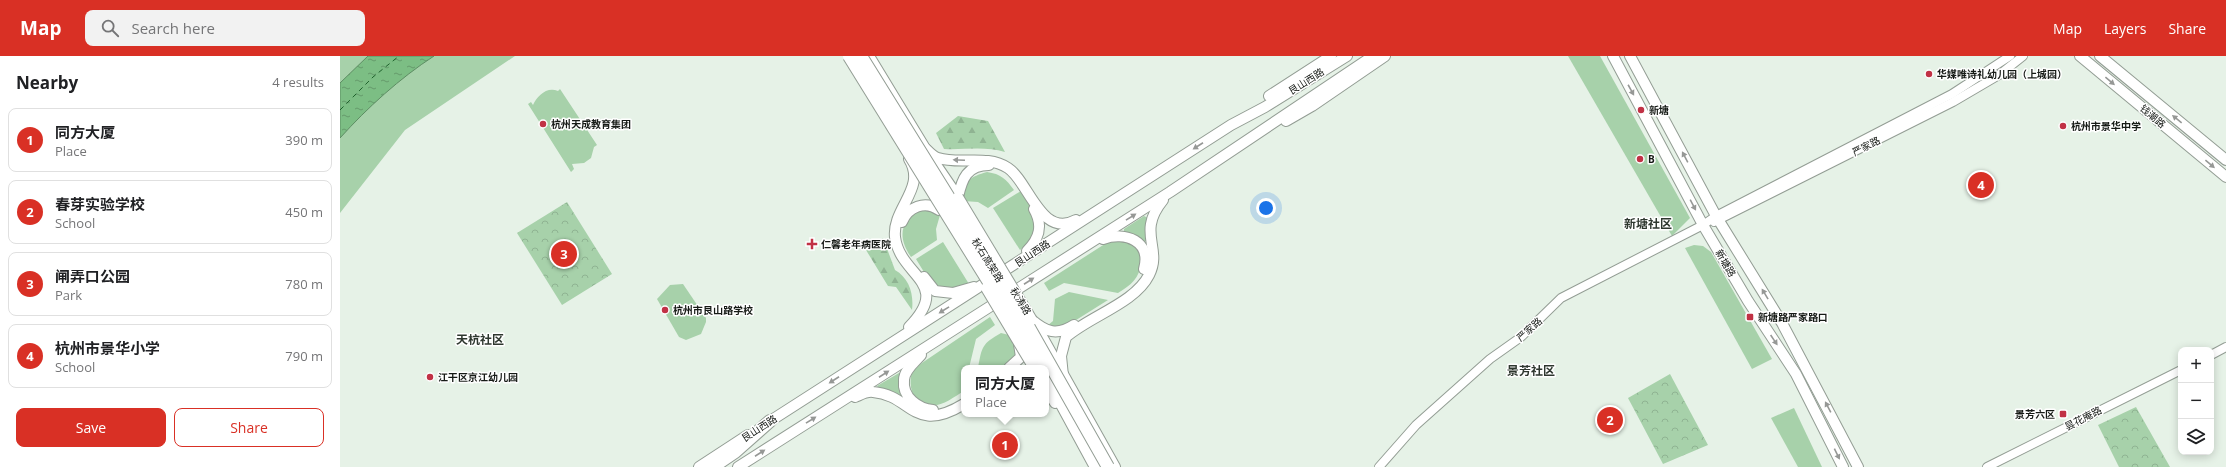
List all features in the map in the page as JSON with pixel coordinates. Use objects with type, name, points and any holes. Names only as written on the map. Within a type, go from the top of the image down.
[{"type":"highway","name":"秋石高架路","points":[[849,56],[1040,365]]},
{"type":"highway","name":"秋石高架路","points":[[861,56],[1023,317],[1108,467]]},
{"type":"highway","points":[[1049,381],[1096,467]]},
{"type":"highway","points":[[713,467],[735,452],[770,421]]},
{"type":"main road","points":[[843,56],[912,164],[1032,365]]},
{"type":"main road","name":"秋涛路","points":[[869,56],[926,149],[958,197],[1032,320],[1115,467]]},
{"type":"main road","points":[[1231,125],[1262,101],[1331,56]]},
{"type":"main road","name":"艮山西路","points":[[699,467],[1231,125],[1265,107],[1347,56]]},
{"type":"main road","name":"艮山西路","points":[[738,467],[1170,192],[1373,56]]},
{"type":"main road","points":[[1250,139],[1312,106],[1385,56]]},
{"type":"main road","name":"新塘路","points":[[1613,56],[1703,225],[1748,301],[1796,374],[1844,467]]},
{"type":"main road","name":"新塘路","points":[[1630,56],[1718,218],[1782,323],[1858,467]]},
{"type":"main road","name":"钱潮路","points":[[2080,56],[2226,177]]},
{"type":"main road","name":"钱潮路","points":[[2100,56],[2226,160]]},
{"type":"main road","points":[[926,149],[937,158],[960,160],[983,159],[1007,167],[1015,174],[1043,214],[1060,223],[1070,224],[1117,198]]},
{"type":"main road","points":[[890,344],[918,318],[927,304],[927,295],[923,284],[898,248],[895,236],[898,217],[915,183],[912,164]]},
{"type":"main road","points":[[958,197],[965,176],[977,166],[993,165],[1012,176],[1036,213],[1040,229],[1036,242],[1012,266]]},
{"type":"main road","points":[[1063,376],[1061,356],[1066,337],[1136,292],[1150,274],[1152,255],[1150,220],[1154,211],[1170,192]]},
{"type":"main road","points":[[939,210],[932,204],[923,205],[913,208],[904,216],[900,226],[900,236],[903,245],[935,292],[954,293],[985,284]]},
{"type":"main road","points":[[1032,320],[1048,331],[1061,332],[1132,289],[1140,281],[1146,264],[1143,249],[1138,243],[1130,238],[1114,235],[1086,245]]},
{"type":"main road","points":[[934,342],[908,369],[904,380],[906,392],[913,403],[923,408],[932,410],[943,407],[961,398]]},
{"type":"main road","points":[[1012,365],[1021,357],[1018,342]]},
{"type":"main road","points":[[840,402],[872,392],[893,399],[916,413],[936,416],[961,405]]},
{"type":"main road","points":[[1049,393],[1091,467]]},
{"type":"street","name":"严家路","points":[[1718,218],[1952,94],[1978,79],[2010,56]]},
{"type":"street","name":"严家路","points":[[1379,467],[1416,425],[1490,359],[1521,337],[1561,298],[1703,225],[1953,102],[1998,75],[2023,56]]},
{"type":"street","points":[[2214,353],[2226,347]]},
{"type":"street","name":"昙花庵路","points":[[1986,467],[2178,371]]},
{"type":"green space","points":[[340,56],[515,56],[405,130],[340,213]]},
{"type":"green space","points":[[1568,56],[1600,56],[1690,218],[1672,236]]},
{"type":"green space","points":[[560,89],[597,145],[594,147],[591,158],[584,163],[572,164],[574,169],[571,172],[528,104],[531,102],[533,105],[537,98],[546,91],[558,91]]},
{"type":"green space","points":[[958,116],[988,121],[1005,152],[982,149],[944,149],[936,133]]},
{"type":"green space","points":[[987,172],[996,174],[1003,178],[1014,190],[988,208],[978,202],[963,201],[962,195],[964,185],[971,178]]},
{"type":"green space","points":[[1021,191],[1033,214],[1035,228],[1028,243],[1020,250],[993,208]]},
{"type":"green space","points":[[567,202],[612,274],[562,305],[517,233]]},
{"type":"green space","points":[[922,209],[937,212],[940,215],[936,229],[937,240],[911,257],[904,242],[903,230],[909,219]]},
{"type":"green space","points":[[1144,216],[1148,218],[1145,233],[1146,241],[1143,242],[1124,233],[1124,229]]},
{"type":"green space","points":[[883,238],[895,270],[904,277],[910,287],[912,310],[896,287],[888,286],[866,250]]},
{"type":"green space","points":[[1120,238],[1134,245],[1139,251],[1141,257],[1137,277],[1127,287],[1118,293],[1064,283],[1049,291],[1044,283],[1111,240]]},
{"type":"green space","points":[[943,242],[969,284],[949,289],[936,286],[931,282],[916,259]]},
{"type":"green space","points":[[1694,245],[1703,246],[1711,252],[1772,359],[1752,369],[1685,248]]},
{"type":"green space","points":[[683,284],[706,318],[701,334],[686,340],[679,337],[657,299],[670,285]]},
{"type":"green space","points":[[1069,292],[1108,300],[1065,327],[1047,326],[1053,321],[1055,299]]},
{"type":"green space","points":[[990,317],[995,325],[976,339],[970,365],[961,365],[961,393],[949,400],[932,406],[925,406],[920,403],[913,394],[911,387],[911,375],[913,369]]},
{"type":"green space","points":[[1001,333],[1009,335],[1018,348],[1013,360],[1006,365],[979,365],[982,350],[986,343]]},
{"type":"green space","points":[[899,373],[902,374],[904,399],[880,390],[877,386]]},
{"type":"green space","points":[[1670,374],[1708,445],[1663,464],[1628,398]]},
{"type":"green space","points":[[2136,407],[2170,467],[2119,467],[2098,425]]},
{"type":"green space","points":[[1794,408],[1822,467],[1798,467],[1771,418]]},
{"type":"water","points":[[368,56],[434,56],[384,94],[340,138],[340,83]]},
{"type":"ferry route","points":[[340,110],[373,77],[399,56]]},
{"type":"place","name":"华媒唯诗礼幼儿园（上城园）","points":[[1929,74]]},
{"type":"place","name":"新塘","points":[[1641,110]]},
{"type":"place","name":"杭州天成教育集团","points":[[543,124]]},
{"type":"place","name":"杭州市景华中学","points":[[2063,126]]},
{"type":"place","name":"B","points":[[1640,159]]},
{"type":"place","name":"杭州市景华小学","points":[[1981,185]]},
{"type":"place","name":"仁馨老年病医院","points":[[812,244]]},
{"type":"place","name":"闸弄口公园","points":[[564,254]]},
{"type":"place","name":"杭州市艮山路学校","points":[[665,310]]},
{"type":"place","name":"新塘路严家路口","points":[[1750,317]]},
{"type":"place","name":"江干区京江幼儿园","points":[[430,377]]},
{"type":"place","name":"景芳六区","points":[[2063,414]]},
{"type":"place","name":"春芽实验学校","points":[[1610,420]]},
{"type":"place","name":"同方大厦","points":[[1005,445]]},
{"type":"district","name":"新塘社区","points":[[1648,223]]},
{"type":"district","name":"天杭社区","points":[[480,339]]},
{"type":"district","name":"景芳社区","points":[[1531,370]]}]
